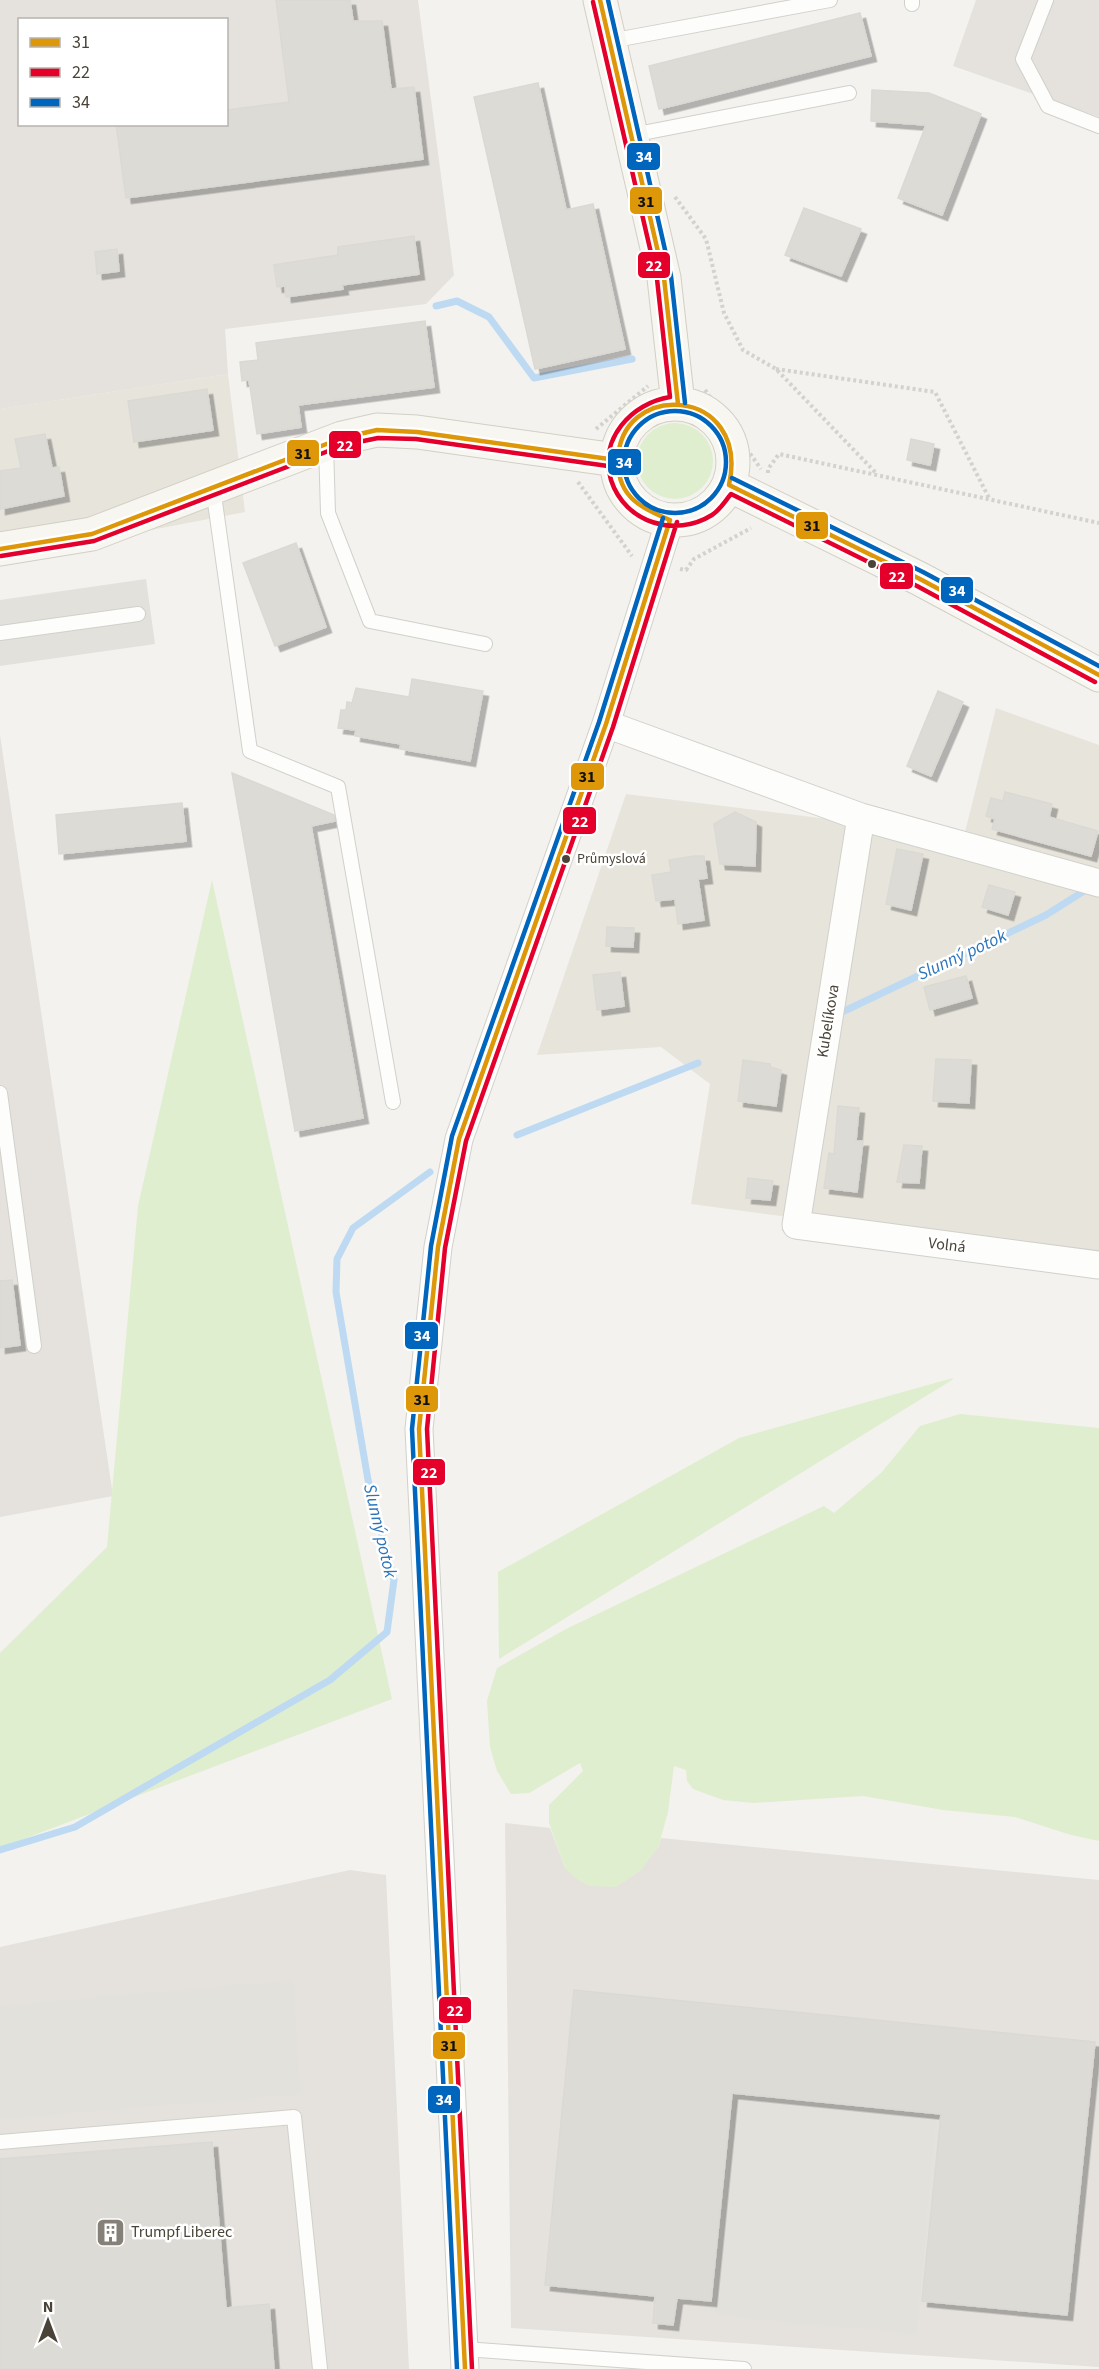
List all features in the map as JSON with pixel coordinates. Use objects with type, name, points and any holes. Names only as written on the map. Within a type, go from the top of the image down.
[{"type":"street","points":[[600,0],[664,278],[676,393],[716,421],[727,436],[733,454],[733,470],[722,496],[709,509],[687,519],[670,520],[645,513],[627,496],[618,477],[616,460],[622,437],[631,423],[676,393]]},
{"type":"street","points":[[0,549],[92,534],[342,438],[376,430],[417,432],[616,460]]},
{"type":"street","points":[[729,484],[920,579],[1099,675]]},
{"type":"street","points":[[465,2359],[419,1429],[438,1247],[459,1139],[606,724],[670,520]]},
{"type":"street","points":[[606,724],[861,817],[1099,883]]},
{"type":"street","name":"Kubelíkova","points":[[796,1225],[861,817]]},
{"type":"street","name":"Volná","points":[[796,1225],[1099,1265]]},
{"type":"lane","points":[[610,41],[830,0]]},
{"type":"lane","points":[[1046,0],[1023,59],[1048,106],[1099,126]]},
{"type":"lane","points":[[632,135],[849,93]]},
{"type":"lane","points":[[326,444],[328,513],[370,621],[485,644]]},
{"type":"lane","points":[[213,488],[250,750],[338,788],[393,1102]]},
{"type":"lane","points":[[0,633],[138,614]]},
{"type":"lane","points":[[0,1093],[34,1346]]},
{"type":"lane","points":[[0,2142],[294,2117],[320,2369]]},
{"type":"lane","points":[[465,2359],[744,2369]]},
{"type":"path","points":[[671,188],[706,239],[724,313],[743,350],[776,369],[877,474]]},
{"type":"path","points":[[776,369],[935,392],[989,499]]},
{"type":"path","points":[[754,526],[694,559],[686,570],[632,557],[578,482],[584,435],[646,390],[652,382],[676,393],[700,385],[736,431],[765,475]]},
{"type":"shaded area","points":[[0,0],[418,0],[454,275],[426,304],[225,329],[228,374],[0,409]]},
{"type":"shaded area","points":[[976,0],[1099,0],[1099,117],[953,66]]},
{"type":"shaded area","points":[[228,374],[245,512],[0,559],[0,409]]},
{"type":"shaded area","points":[[146,579],[155,644],[0,666],[0,600]]},
{"type":"shaded area","points":[[996,708],[1099,745],[1099,1258],[691,1204],[710,1084],[661,1047],[537,1055],[626,794],[844,821],[959,856]]},
{"type":"shaded area","points":[[0,735],[113,1496],[0,1517]]},
{"type":"shaded area","points":[[505,1823],[550,1828],[565,1868],[658,1848],[661,1838],[1099,1880],[1099,2367],[511,2328]]},
{"type":"shaded area","points":[[350,1870],[386,1875],[409,2369],[0,2369],[0,1947]]},
{"type":"shaded area","points":[[293,1980],[301,2094],[0,2119],[0,2006]]},
{"type":"shaded area","points":[[735,2098],[936,2117],[916,2334],[715,2315]]},
{"type":"green space","points":[[675,423],[690,426],[702,434],[710,446],[713,461],[710,476],[702,488],[690,496],[675,499],[660,496],[648,488],[640,476],[637,461],[640,446],[648,434],[660,426]]},
{"type":"green space","points":[[212,880],[392,1699],[0,1848],[0,1653],[107,1547],[138,1206]]},
{"type":"green space","points":[[953,1378],[499,1659],[498,1572],[739,1438]]},
{"type":"green space","points":[[960,1414],[1099,1428],[1099,1841],[1071,1835],[1015,1817],[943,1810],[863,1796],[754,1803],[723,1800],[693,1789],[687,1781],[686,1770],[674,1766],[668,1812],[658,1848],[640,1871],[616,1887],[589,1886],[578,1880],[565,1868],[549,1823],[549,1805],[583,1771],[580,1763],[529,1793],[511,1794],[497,1771],[490,1747],[487,1701],[497,1668],[566,1629],[824,1506],[834,1513],[881,1473],[920,1426]]},
{"type":"building","points":[[276,0],[350,0],[353,21],[382,21],[391,89],[414,87],[423,159],[126,198],[116,126],[228,126],[228,110],[289,102]]},
{"type":"building","points":[[860,13],[871,56],[659,109],[649,66]]},
{"type":"building","points":[[538,83],[566,210],[593,204],[625,349],[535,369],[474,97]]},
{"type":"building","points":[[872,90],[929,93],[981,114],[942,215],[898,198],[926,125],[871,121]]},
{"type":"building","points":[[804,208],[861,229],[841,276],[785,255]]},
{"type":"building","points":[[414,236],[419,274],[342,285],[343,289],[286,297],[285,286],[277,287],[274,265],[338,255],[338,247]]},
{"type":"building","points":[[117,249],[119,271],[97,274],[95,252]]},
{"type":"building","points":[[425,321],[434,387],[298,405],[301,427],[257,434],[249,380],[242,381],[240,362],[258,360],[256,343]]},
{"type":"building","points":[[207,389],[213,430],[134,442],[128,401]]},
{"type":"building","points":[[45,434],[52,468],[59,467],[64,496],[0,509],[0,471],[21,468],[15,439]]},
{"type":"building","points":[[911,439],[934,444],[930,465],[907,460]]},
{"type":"building","points":[[296,543],[326,627],[275,646],[243,563]]},
{"type":"building","points":[[412,679],[483,691],[470,761],[400,749],[401,744],[355,736],[356,730],[338,728],[341,710],[346,710],[347,702],[352,703],[356,688],[409,697]]},
{"type":"building","points":[[938,691],[963,702],[931,776],[907,766]]},
{"type":"building","points":[[232,773],[334,815],[335,821],[311,826],[363,1118],[295,1131]]},
{"type":"building","points":[[1005,792],[1052,804],[1049,817],[1098,831],[1091,856],[992,829],[995,819],[986,816],[991,798],[1003,801]]},
{"type":"building","points":[[182,803],[186,841],[59,854],[56,815]]},
{"type":"building","points":[[735,812],[756,822],[755,866],[720,864],[714,824]]},
{"type":"building","points":[[897,849],[923,854],[911,910],[886,904]]},
{"type":"building","points":[[704,856],[707,878],[698,879],[704,920],[678,924],[675,899],[656,901],[652,875],[671,872],[669,860]]},
{"type":"building","points":[[989,885],[1015,892],[1008,915],[982,907]]},
{"type":"building","points":[[607,927],[634,928],[633,947],[606,946]]},
{"type":"building","points":[[620,972],[624,1006],[597,1010],[593,975]]},
{"type":"building","points":[[966,976],[972,998],[930,1010],[924,987]]},
{"type":"building","points":[[936,1059],[971,1060],[969,1103],[933,1101]]},
{"type":"building","points":[[743,1060],[770,1064],[770,1067],[781,1070],[776,1106],[738,1101]]},
{"type":"building","points":[[838,1106],[859,1108],[856,1141],[863,1141],[857,1192],[824,1188],[829,1153],[834,1154]]},
{"type":"building","points":[[904,1145],[922,1146],[919,1183],[897,1182]]},
{"type":"building","points":[[748,1178],[773,1181],[770,1200],[746,1198]]},
{"type":"building","points":[[12,1280],[20,1345],[0,1348],[0,1281]]},
{"type":"building","points":[[574,1990],[1095,2042],[1067,2315],[922,2301],[941,2114],[732,2093],[711,2301],[677,2298],[673,2325],[653,2323],[655,2296],[545,2285]]},
{"type":"building","name":"Trumpf Liberec","points":[[212,2142],[226,2308],[269,2304],[274,2369],[0,2369],[0,2159]]},
{"type":"waterway","points":[[436,306],[457,301],[489,317],[534,378],[632,359]]},
{"type":"waterway","name":"Slunný potok","points":[[838,1014],[1046,915],[1084,891]]},
{"type":"waterway","name":"Slunný potok","points":[[517,1135],[698,1063]]},
{"type":"waterway","name":"Slunný potok","points":[[0,1850],[75,1827],[330,1680],[387,1632],[394,1580],[368,1480],[336,1292],[337,1259],[353,1228],[430,1172]]},
{"type":"transit line","name":"31","points":[[600,0],[664,278],[678,404]]},
{"type":"transit line","name":"34","points":[[608,0],[671,276],[685,403]]},
{"type":"transit line","name":"22","points":[[593,2],[657,279],[670,397],[656,401],[631,415],[614,437],[609,451],[608,465],[611,480],[618,495],[627,507],[639,516],[667,525],[683,525],[698,522],[712,515],[731,494],[917,586],[1095,682]]},
{"type":"transit line","name":"31","points":[[465,2369],[419,1429],[438,1247],[459,1139],[606,724],[670,520],[634,501],[623,486],[618,464],[623,436],[638,417],[658,407],[681,405],[703,412],[721,428],[730,452],[729,485],[920,579],[1099,675]]},
{"type":"transit line","name":"34","points":[[675,411],[694,415],[711,426],[722,443],[726,462],[722,481],[711,498],[694,509],[675,513],[656,509],[639,498],[628,481],[624,462],[628,443],[639,426],[656,415],[675,411]]},
{"type":"transit line","name":"31","points":[[0,549],[92,534],[342,438],[377,430],[417,432],[616,460]]},
{"type":"transit line","name":"22","points":[[1,556],[94,541],[344,445],[378,438],[416,439],[615,467]]},
{"type":"transit line","name":"34","points":[[732,478],[923,572],[1099,666]]},
{"type":"transit line","name":"34","points":[[457,2369],[412,1429],[431,1246],[452,1136],[599,722],[663,518]]},
{"type":"transit line","name":"22","points":[[472,2369],[427,1429],[445,1248],[466,1141],[613,727],[677,522]]},
{"type":"place","name":"Průmyslová","points":[[566,859]]},
{"type":"place","name":"Trumpf Liberec","points":[[110,2232]]}]
